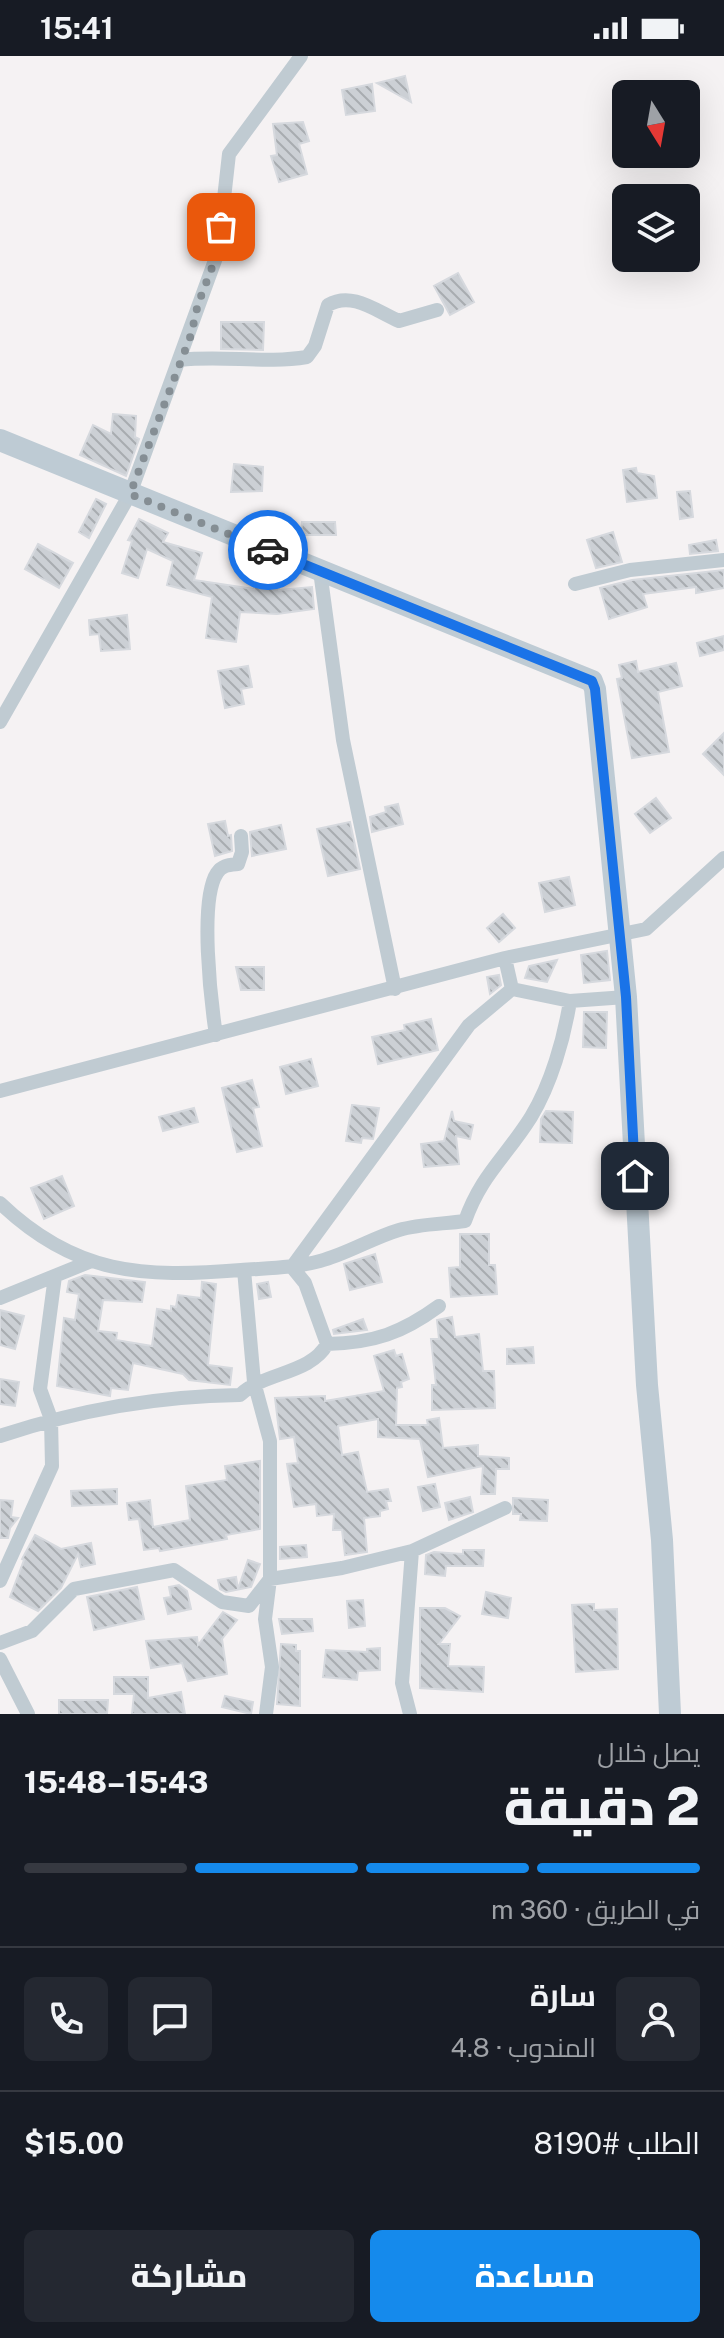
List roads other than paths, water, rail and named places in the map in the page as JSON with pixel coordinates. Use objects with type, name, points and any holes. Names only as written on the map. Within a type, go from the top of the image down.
[{"type":"street","points":[[0,722],[130,494],[218,252],[229,154],[301,56]]},
{"type":"street","points":[[180,360],[207,357],[265,361],[307,357],[320,334],[322,316],[328,305],[339,299],[353,299],[399,321],[437,310]]},
{"type":"street","points":[[0,440],[592,681],[626,997],[646,1369],[662,1540],[670,1714]]},
{"type":"street","points":[[575,584],[630,570],[724,560]]},
{"type":"street","points":[[320,571],[343,740],[395,989]]},
{"type":"street","points":[[216,1035],[208,936],[210,890],[217,872],[225,865],[238,864],[242,852],[241,836]]},
{"type":"street","points":[[0,1091],[505,958],[646,929],[724,858]]},
{"type":"street","points":[[505,958],[512,989]]},
{"type":"street","points":[[512,989],[570,1001],[626,997]]},
{"type":"street","points":[[292,1267],[469,1025],[512,989]]},
{"type":"street","points":[[0,1203],[24,1227],[89,1262],[169,1275],[292,1267],[322,1261],[401,1229],[465,1221],[483,1178],[513,1143],[544,1093],[570,1001]]},
{"type":"street","points":[[0,1298],[89,1262]]},
{"type":"street","points":[[0,1436],[51,1419],[179,1396],[240,1395],[254,1382],[322,1354],[327,1344],[305,1283],[292,1267]]},
{"type":"street","points":[[244,1270],[254,1382],[270,1441],[270,1579],[265,1619],[272,1667],[266,1714]]},
{"type":"street","points":[[0,1581],[52,1466],[51,1419],[40,1389],[55,1276]]},
{"type":"street","points":[[327,1344],[355,1343],[407,1329],[439,1306]]},
{"type":"street","points":[[0,1643],[32,1631],[74,1589],[174,1570],[222,1602],[249,1606],[270,1579],[342,1568],[412,1551],[505,1508]]},
{"type":"street","points":[[410,1714],[402,1683],[412,1551]]},
{"type":"street","points":[[0,1659],[28,1714]]}]
